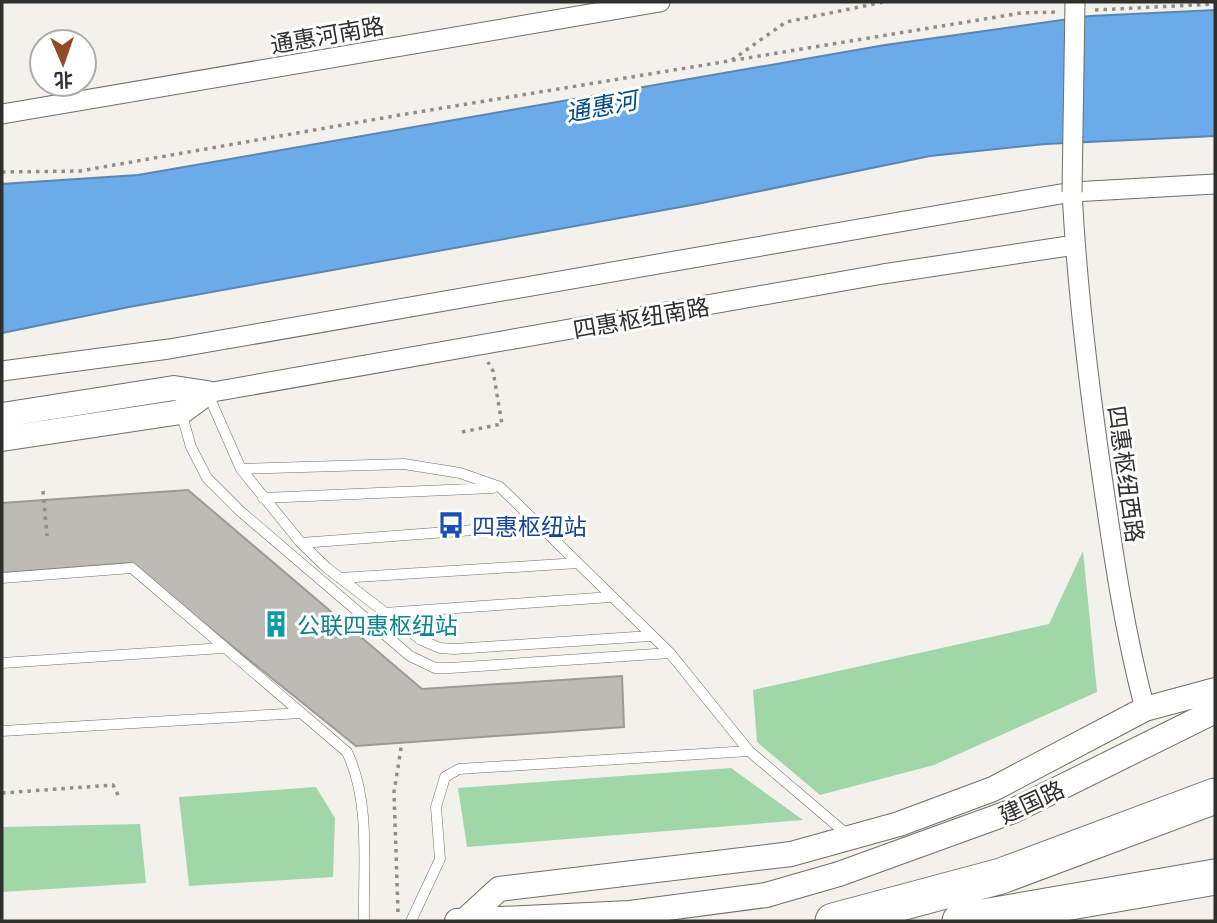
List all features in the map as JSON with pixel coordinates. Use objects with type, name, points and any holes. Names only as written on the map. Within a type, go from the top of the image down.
[{"type":"highway","points":[[833,921],[1001,876],[1215,796]]},
{"type":"highway","points":[[960,921],[1215,877]]},
{"type":"street","name":"通惠河南路","points":[[2,114],[660,2]]},
{"type":"street","name":"四惠枢纽西路","points":[[1076,8],[1072,192],[1075,245],[1095,428],[1117,581],[1131,658],[1145,709]]},
{"type":"street","points":[[2,371],[169,349],[1072,192],[1215,184]]},
{"type":"street","name":"四惠枢纽南路","points":[[2,439],[207,393],[883,274],[1075,245]]},
{"type":"street","name":"四惠枢纽南路","points":[[2,415],[178,400]]},
{"type":"street","points":[[451,921],[464,921],[499,889],[790,854],[899,824],[993,789],[1145,709],[1215,690]]},
{"type":"street","name":"建国路","points":[[464,921],[630,913],[766,895],[839,874],[1013,811],[1215,711]]},
{"type":"lane","points":[[207,393],[241,469],[301,543],[340,578],[421,640],[440,648],[650,636]]},
{"type":"lane","points":[[178,400],[191,447],[206,478],[240,511],[410,656],[424,664],[450,668],[670,653]]},
{"type":"lane","points":[[241,469],[404,464],[460,473],[500,487],[670,653],[749,751],[850,836]]},
{"type":"lane","points":[[263,498],[500,487]]},
{"type":"lane","points":[[301,543],[540,525]]},
{"type":"lane","points":[[340,578],[578,563]]},
{"type":"lane","points":[[2,578],[132,568],[347,752],[356,771],[361,794],[364,921]]},
{"type":"lane","points":[[384,613],[611,597]]},
{"type":"lane","points":[[2,663],[223,648]]},
{"type":"lane","points":[[2,730],[301,713]]},
{"type":"lane","points":[[411,921],[440,859],[436,807],[446,777],[459,769],[749,751]]},
{"type":"path","points":[[731,61],[786,22],[884,2]]},
{"type":"path","points":[[2,172],[80,171],[1021,13],[1076,8],[1215,4]]},
{"type":"path","points":[[462,432],[502,424],[494,371],[478,345]]},
{"type":"path","points":[[43,491],[47,536]]},
{"type":"path","points":[[398,921],[394,792],[402,742]]},
{"type":"path","points":[[2,793],[113,785],[118,795]]},
{"type":"green space","points":[[1083,551],[1097,692],[934,765],[820,795],[757,742],[753,690],[1049,624]]},
{"type":"green space","points":[[731,768],[803,820],[467,847],[458,788]]},
{"type":"green space","points":[[316,787],[335,818],[333,877],[189,886],[179,797]]},
{"type":"green space","points":[[140,824],[146,883],[2,892],[2,827]]},
{"type":"water","name":"通惠河","points":[[1215,10],[1215,136],[1045,144],[930,156],[697,204],[129,307],[2,333],[2,184],[138,175],[885,45],[1090,16]]},
{"type":"building","name":"公联四惠枢纽站","points":[[188,490],[422,689],[622,676],[624,727],[356,746],[129,563],[2,573],[2,503]]},
{"type":"place","name":"四惠枢纽站","points":[[451,525]]},
{"type":"place","name":"公联四惠枢纽站","points":[[276,624]]}]
